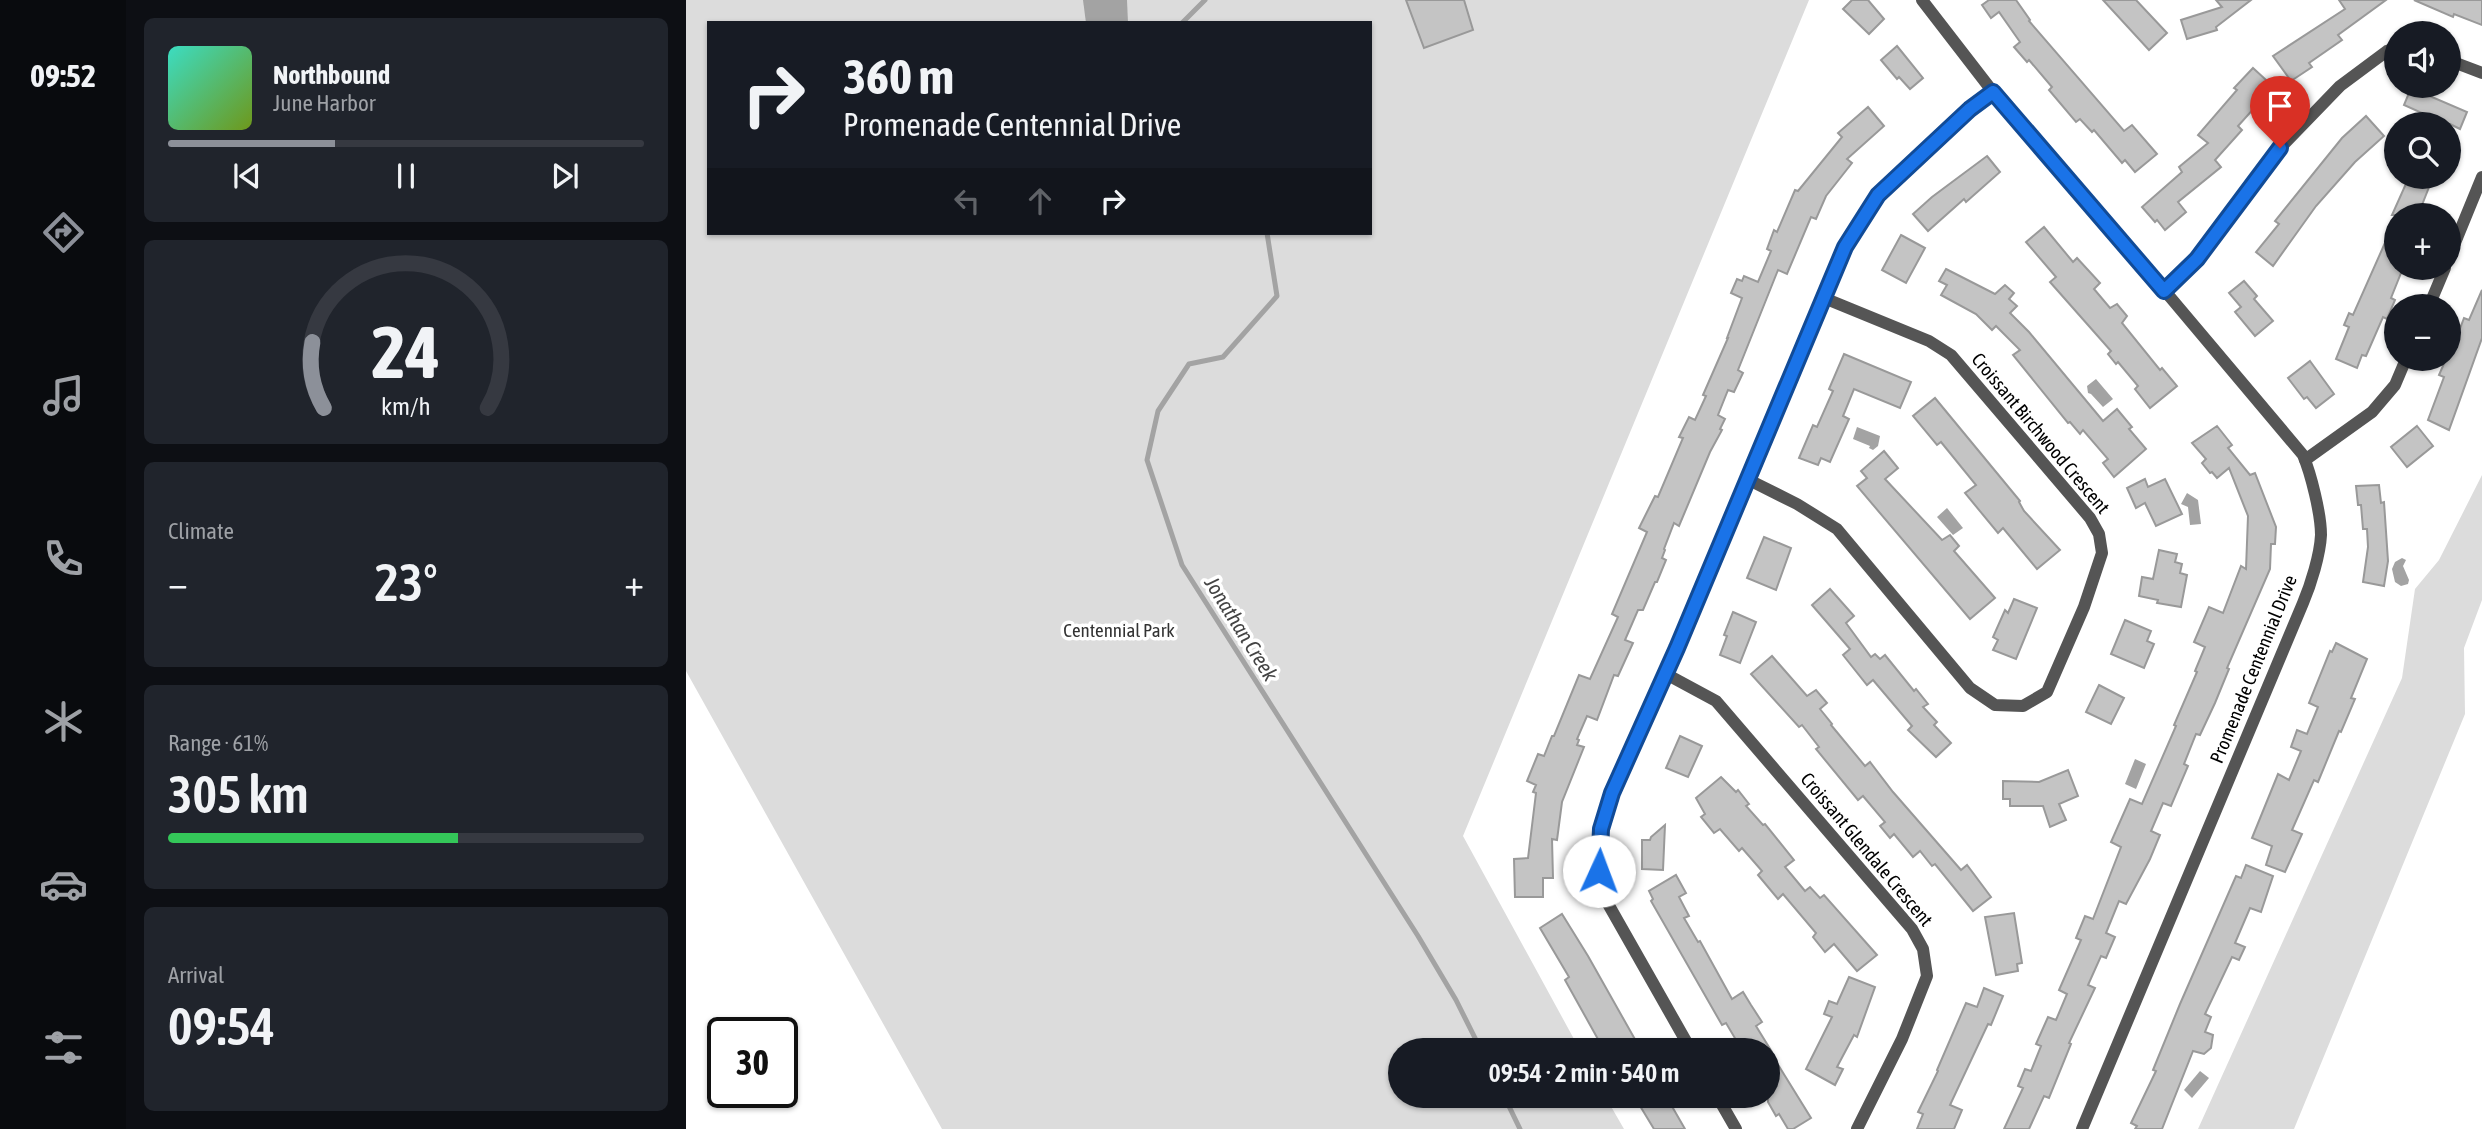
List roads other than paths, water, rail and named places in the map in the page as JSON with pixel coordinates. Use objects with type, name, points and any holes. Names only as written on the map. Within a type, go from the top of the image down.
[{"type":"street","name":"Promenade Centennial Drive","points":[[1922,0],[1993,92],[2305,460],[2311,473],[2321,535],[2311,584],[2082,1129]]},
{"type":"street","points":[[2164,291],[2197,259],[2280,148],[2340,86],[2384,53]]},
{"type":"street","points":[[2461,65],[2482,73]]},
{"type":"street","points":[[1684,1038],[1607,902],[1599,871],[1601,829],[1612,793],[1749,480],[1845,247],[1878,195],[1970,109],[1993,92]]},
{"type":"street","points":[[2461,228],[2482,177]]},
{"type":"street","name":"Croissant Birchwood Crescent","points":[[1749,480],[1797,504],[1837,529],[1970,688],[1994,705],[2023,706],[2047,692],[2084,607],[2102,553],[2099,534],[2090,518],[1951,355],[1929,341],[1824,298]]},
{"type":"street","points":[[2305,460],[2372,412],[2395,385],[2401,371]]},
{"type":"street","name":"Croissant Glendale Crescent","points":[[1666,674],[1716,701],[1912,929],[1923,949],[1927,976],[1902,1038],[1857,1129]]},
{"type":"street","points":[[1724,1108],[1736,1129]]},
{"type":"waterway","name":"Jonathan Creek","points":[[1184,21],[1205,0]]},
{"type":"waterway","name":"Jonathan Creek","points":[[1267,235],[1277,296],[1223,357],[1189,364],[1158,411],[1147,460],[1182,565],[1418,936],[1475,1038]]},
{"type":"waterway","name":"Jonathan Creek","points":[[1510,1108],[1520,1129]]},
{"type":"park label","name":"Centennial Park","points":[[1119,630]]}]
